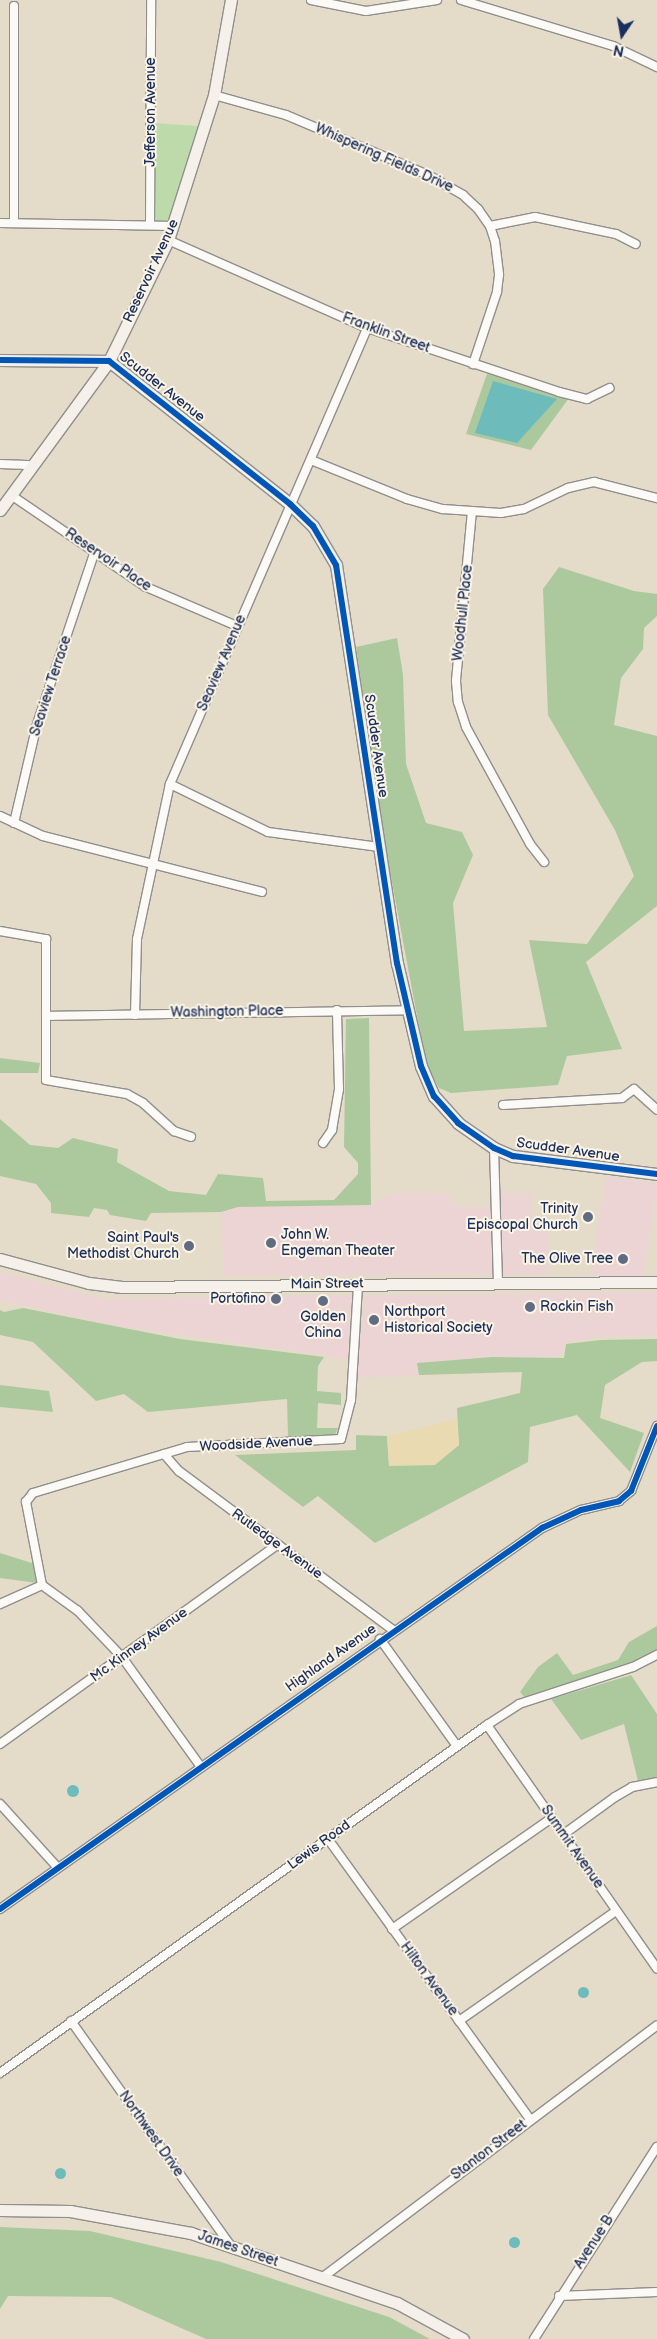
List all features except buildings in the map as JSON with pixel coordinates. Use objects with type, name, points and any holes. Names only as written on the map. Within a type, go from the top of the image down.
[{"type":"main road","name":"Reservoir Avenue","points":[[0,510],[109,361],[168,240],[214,95],[231,0]]},
{"type":"main road","name":"Scudder Avenue","points":[[0,360],[109,361],[290,504],[313,526],[336,565],[379,847],[408,1010],[421,1066],[440,1104],[458,1123],[494,1148],[528,1159],[657,1174]]},
{"type":"main road","name":"Main Street","points":[[0,1259],[106,1286],[657,1282]]},
{"type":"main road","name":"James Street","points":[[0,2210],[70,2211],[191,2233],[397,2303],[463,2339]]},
{"type":"street","name":"Jefferson Avenue","points":[[150,224],[151,0]]},
{"type":"street","points":[[311,0],[366,11],[436,0]]},
{"type":"street","points":[[460,0],[614,46],[657,67]]},
{"type":"street","points":[[14,6],[14,223]]},
{"type":"street","name":"Whispering Fields Drive","points":[[214,95],[286,115],[428,176],[463,195],[490,226],[498,256],[497,292],[473,364]]},
{"type":"street","points":[[490,226],[535,217],[616,234],[636,244]]},
{"type":"street","points":[[0,223],[150,224],[174,226]]},
{"type":"street","name":"Franklin Street","points":[[168,240],[367,328],[473,364],[559,392],[588,398],[610,388]]},
{"type":"street","name":"Seaview Avenue","points":[[135,1015],[135,954],[151,864],[170,784],[367,328]]},
{"type":"street","points":[[311,460],[407,499],[443,508],[472,512],[524,509],[568,488],[594,482],[657,498]]},
{"type":"street","points":[[0,464],[34,465]]},
{"type":"street","name":"Reservoir Place","points":[[12,495],[146,587],[237,626]]},
{"type":"street","name":"Woodhull Place","points":[[472,512],[456,680],[458,702],[466,727],[530,844],[544,862]]},
{"type":"street","name":"Seaview Terrace","points":[[14,823],[37,724],[95,551]]},
{"type":"street","points":[[170,784],[268,832],[379,847]]},
{"type":"street","points":[[0,816],[43,836],[262,892]]},
{"type":"street","points":[[0,931],[46,939],[46,1080],[127,1094],[143,1103],[174,1131],[191,1137]]},
{"type":"street","points":[[323,1143],[332,1130],[339,1089],[337,1010]]},
{"type":"street","name":"Washington Place","points":[[46,1016],[408,1010]]},
{"type":"street","points":[[503,1105],[622,1098],[634,1089],[657,1110]]},
{"type":"street","points":[[494,1148],[498,1283]]},
{"type":"street","name":"Woodside Avenue","points":[[42,1585],[26,1502],[33,1493],[187,1447],[341,1439],[351,1400],[358,1284]]},
{"type":"street","name":"Highland Avenue","points":[[0,1909],[380,1639],[542,1528],[582,1510],[619,1501],[631,1491],[657,1426]]},
{"type":"street","name":"Rutledge Avenue","points":[[164,1454],[179,1471],[393,1630]]},
{"type":"street","name":"Mc Kinney Avenue","points":[[0,1744],[278,1544]]},
{"type":"street","points":[[0,1604],[42,1585],[78,1611],[122,1657],[201,1767]]},
{"type":"street","points":[[380,1639],[457,1746]]},
{"type":"street","name":"Lewis Road","points":[[0,2073],[457,1746],[519,1704],[633,1667],[657,1655]]},
{"type":"street","name":"Summit Avenue","points":[[487,1725],[657,1969]]},
{"type":"street","points":[[564,1834],[632,1787],[657,1782]]},
{"type":"street","points":[[0,1804],[58,1868]]},
{"type":"street","points":[[392,1929],[552,1818]]},
{"type":"street","name":"Hilton Avenue","points":[[328,1838],[530,2119]]},
{"type":"street","points":[[459,2021],[616,1911]]},
{"type":"street","name":"Northwest Drive","points":[[72,2022],[231,2246]]},
{"type":"street","name":"Stanton Street","points":[[323,2277],[657,2025]]},
{"type":"street","name":"Avenue B","points":[[534,2339],[559,2296],[657,2147]]},
{"type":"street","points":[[559,2296],[657,2292]]},
{"type":"shaded area","points":[[606,1176],[657,1184],[642,1282],[591,1274]]},
{"type":"shaded area","points":[[392,1193],[444,1193],[458,1207],[493,1207],[493,1194],[532,1193],[532,1231],[548,1231],[548,1274],[224,1276],[221,1212],[238,1207],[371,1205]]},
{"type":"shaded area","points":[[0,1272],[104,1299],[352,1295],[347,1359],[111,1325],[0,1300]]},
{"type":"shaded area","points":[[657,1292],[657,1335],[599,1337],[564,1343],[562,1356],[418,1363],[419,1375],[356,1378],[365,1296]]},
{"type":"green space","points":[[153,123],[198,126],[171,223],[153,222]]},
{"type":"green space","points":[[488,371],[569,398],[531,450],[466,434]]},
{"type":"green space","points":[[559,567],[634,591],[657,594],[657,616],[644,628],[643,649],[621,678],[614,725],[657,736],[657,906],[586,962],[622,1049],[567,1056],[558,1085],[451,1093],[439,1088],[426,1064],[385,845],[356,647],[397,638],[403,675],[406,764],[426,823],[462,832],[473,855],[453,903],[464,1031],[547,1027],[529,940],[587,944],[634,876],[615,830],[548,715],[543,589]]},
{"type":"green space","points":[[369,1018],[371,1205],[238,1207],[221,1212],[151,1213],[146,1221],[110,1215],[107,1210],[94,1208],[89,1217],[51,1213],[51,1203],[36,1184],[0,1176],[0,1119],[30,1145],[58,1148],[73,1138],[118,1149],[117,1162],[169,1191],[206,1195],[218,1174],[263,1178],[266,1201],[334,1200],[358,1174],[358,1163],[344,1147],[346,1019]]},
{"type":"green space","points":[[0,1058],[40,1063],[38,1073],[0,1073]]},
{"type":"green space","points":[[23,1308],[180,1339],[324,1357],[318,1366],[317,1391],[341,1393],[341,1405],[318,1403],[317,1428],[338,1428],[335,1435],[288,1437],[287,1399],[148,1412],[124,1394],[96,1401],[33,1342],[0,1335],[0,1310],[4,1312]]},
{"type":"green space","points":[[657,1339],[657,1361],[642,1362],[605,1385],[600,1418],[644,1433],[630,1472],[577,1415],[530,1427],[528,1462],[375,1543],[318,1496],[303,1507],[235,1455],[356,1450],[356,1435],[387,1436],[389,1465],[459,1445],[457,1408],[520,1393],[522,1372],[419,1375],[417,1363],[492,1357],[564,1358],[566,1344],[601,1340]]},
{"type":"green space","points":[[0,1385],[49,1391],[53,1412],[0,1407]]},
{"type":"green space","points":[[0,1553],[35,1564],[37,1583],[0,1578]]},
{"type":"green space","points":[[657,1626],[657,1650],[630,1664],[525,1698],[520,1692],[538,1667],[557,1653],[573,1675],[618,1660],[629,1642]]},
{"type":"green space","points":[[631,1675],[657,1714],[657,1778],[638,1781],[624,1724],[581,1740],[551,1699]]},
{"type":"green space","points":[[0,2227],[90,2231],[221,2262],[389,2317],[430,2339],[206,2339],[111,2297],[8,2296],[0,2309]]},
{"type":"sand","points":[[457,1419],[459,1445],[435,1465],[389,1466],[387,1436]]},
{"type":"water","points":[[493,381],[557,399],[517,443],[475,433]]},
{"type":"water","points":[[73,1785],[79,1791],[73,1797],[67,1791]]},
{"type":"water","points":[[583,1986],[589,1992],[583,1998],[577,1992]]},
{"type":"water","points":[[60,2167],[66,2173],[60,2179],[54,2173]]},
{"type":"water","points":[[514,2236],[520,2242],[514,2248],[508,2242]]},
{"type":"cycle path","points":[[0,360],[109,361],[290,504],[313,526],[336,565],[397,963],[421,1066],[434,1096],[458,1123],[494,1148],[513,1156],[657,1174]]},
{"type":"cycle path","points":[[0,1909],[542,1528],[581,1510],[619,1501],[631,1491],[657,1426]]},
{"type":"place","name":"Trinity Episcopal Church","points":[[588,1217]]},
{"type":"place","name":"John W. Engeman Theater","points":[[271,1243]]},
{"type":"place","name":"Saint Paul's Methodist Church","points":[[189,1246]]},
{"type":"place","name":"The Olive Tree","points":[[623,1259]]},
{"type":"place","name":"Portofino","points":[[276,1299]]},
{"type":"place","name":"Golden China","points":[[323,1301]]},
{"type":"place","name":"Rockin Fish","points":[[530,1307]]},
{"type":"place","name":"Northport Historical Society","points":[[374,1320]]}]
